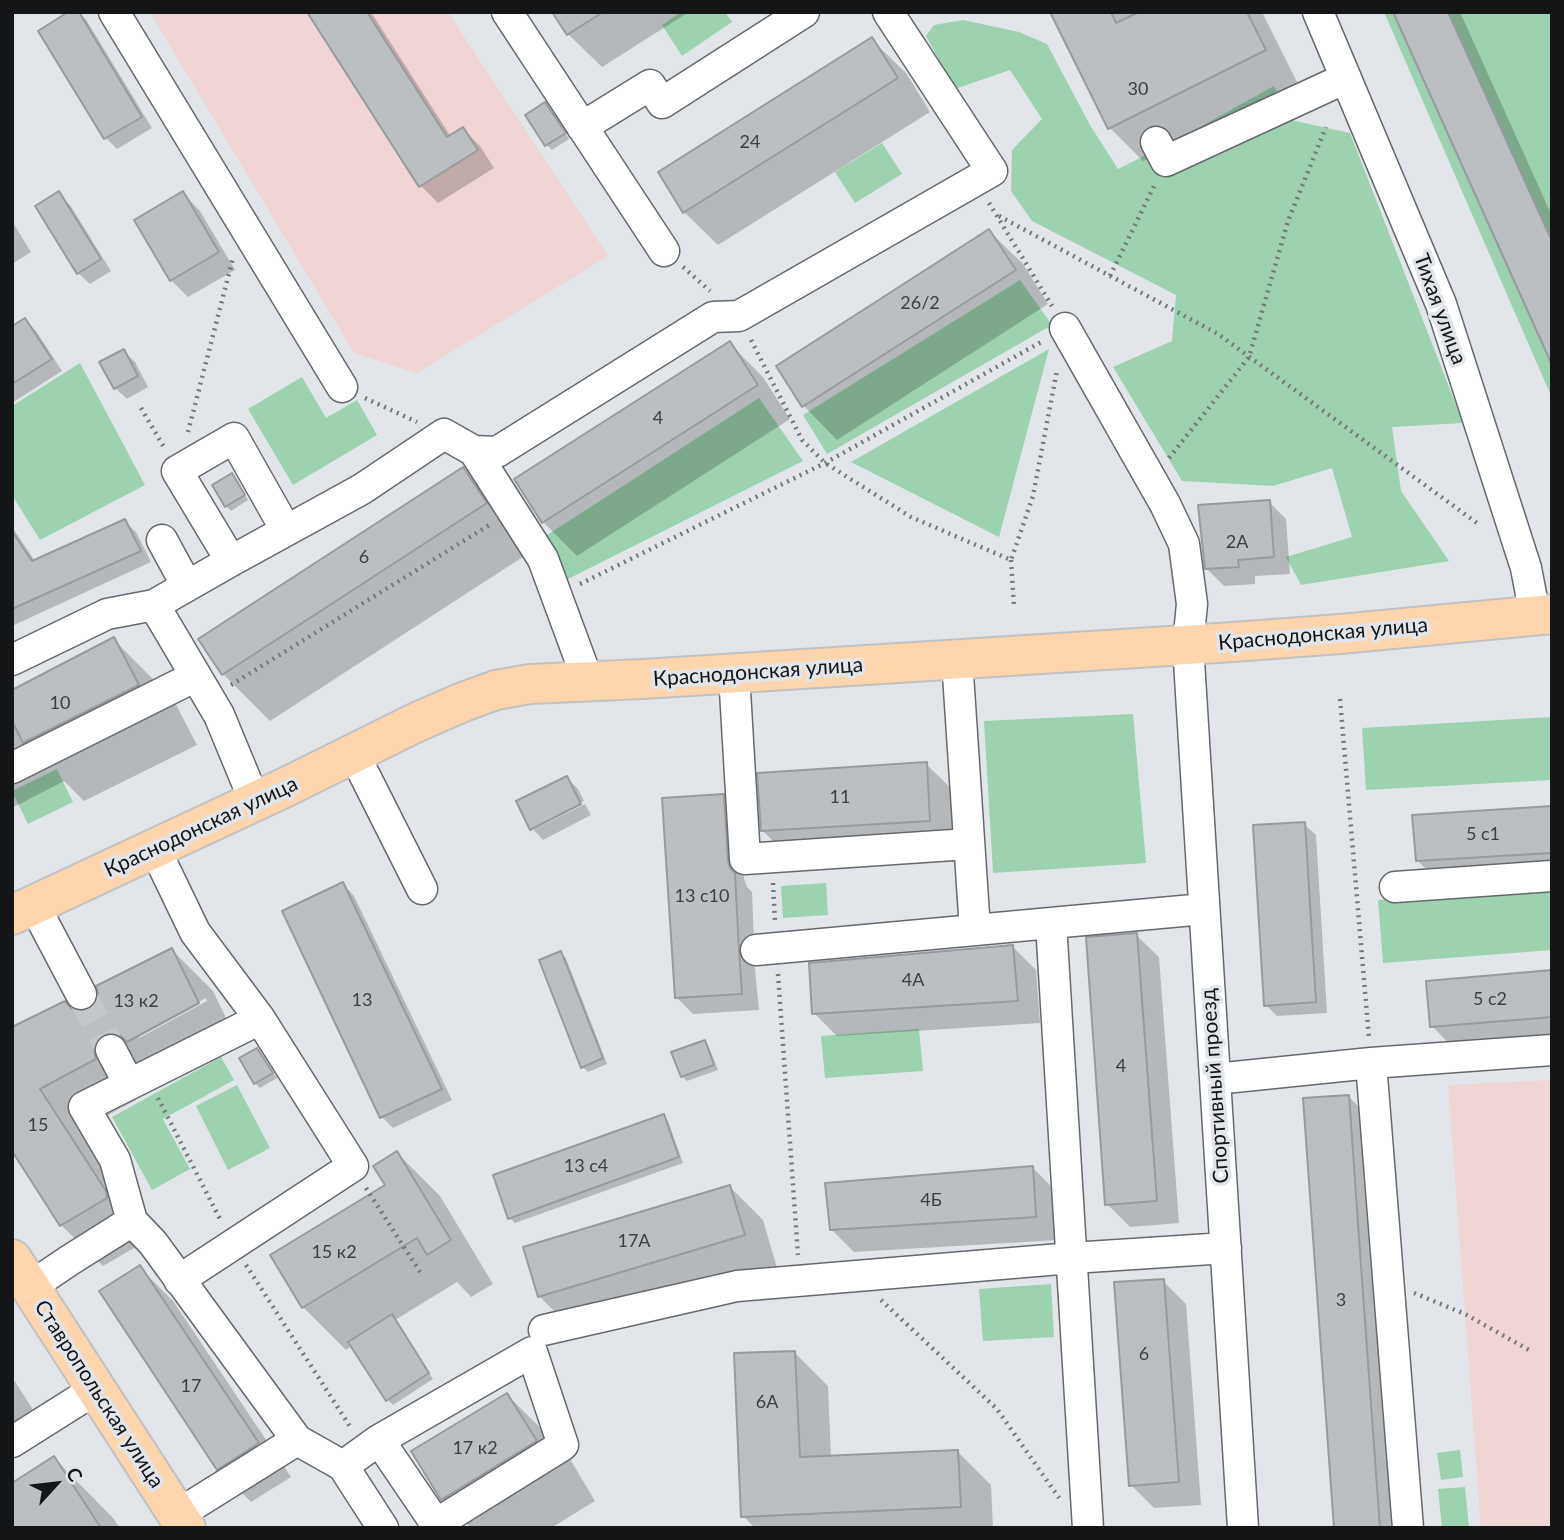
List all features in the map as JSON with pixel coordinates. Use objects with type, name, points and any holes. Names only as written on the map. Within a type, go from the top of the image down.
[{"type":"main road","name":"Краснодонская улица","points":[[23,910],[463,702],[496,690],[530,684],[1188,645],[1544,615]]},
{"type":"main road","name":"Ставропольская улица","points":[[21,1273],[182,1521]]},
{"type":"street","points":[[114,12],[341,387]]},
{"type":"street","points":[[507,12],[664,251]]},
{"type":"street","points":[[582,127],[650,85],[662,103],[804,12]]},
{"type":"street","points":[[12,660],[107,614],[154,605],[362,489],[444,434],[474,451],[497,452],[713,317],[739,316],[984,176],[888,12]]},
{"type":"street","name":"Тихая улица","points":[[1318,12],[1441,304],[1544,615]]},
{"type":"street","points":[[1161,152],[1346,78]]},
{"type":"street","name":"Спортивный проезд","points":[[1065,328],[1184,544],[1192,604],[1188,645],[1243,1528]]},
{"type":"street","points":[[231,561],[177,471],[234,438],[286,530]]},
{"type":"street","points":[[474,451],[543,559],[588,681]]},
{"type":"street","points":[[162,540],[187,586]]},
{"type":"street","points":[[154,605],[219,715],[255,802]]},
{"type":"street","points":[[957,659],[975,930]]},
{"type":"street","points":[[734,674],[745,859],[968,844]]},
{"type":"street","points":[[12,768],[203,687]]},
{"type":"street","points":[[354,754],[422,889]]},
{"type":"street","points":[[155,849],[195,932],[260,1019],[353,1166],[179,1280]]},
{"type":"street","points":[[1395,887],[1552,876]]},
{"type":"street","points":[[766,949],[1204,909]]},
{"type":"street","points":[[23,910],[81,994]]},
{"type":"street","points":[[1051,923],[1088,1528]]},
{"type":"street","points":[[260,1019],[84,1107],[115,1160],[132,1221],[152,1243],[297,1440],[343,1466],[383,1528]]},
{"type":"street","points":[[1215,1079],[1371,1063],[1552,1050]]},
{"type":"street","points":[[111,1051],[129,1084]]},
{"type":"street","points":[[1371,1063],[1408,1528]]},
{"type":"street","points":[[21,1273],[70,1260],[132,1221]]},
{"type":"street","points":[[544,1330],[737,1286],[1226,1248]]},
{"type":"street","points":[[343,1466],[379,1440],[532,1352],[563,1445],[436,1524],[379,1440]]},
{"type":"street","points":[[12,1442],[96,1389]]},
{"type":"street","points":[[182,1521],[297,1440]]},
{"type":"path","points":[[1151,481],[1250,357],[1288,221],[1326,127]]},
{"type":"path","points":[[1110,275],[1161,152]]},
{"type":"path","points":[[984,176],[996,214],[1065,328],[1033,496],[1012,560],[1014,607]]},
{"type":"path","points":[[996,214],[1218,334],[1477,523]]},
{"type":"path","points":[[177,471],[242,223]]},
{"type":"path","points":[[664,251],[739,316],[802,440],[825,463],[911,517],[1012,560]]},
{"type":"path","points":[[557,595],[825,463],[1065,328]]},
{"type":"path","points":[[341,387],[444,434]]},
{"type":"path","points":[[141,408],[177,471]]},
{"type":"path","points":[[203,687],[512,511]]},
{"type":"path","points":[[1340,699],[1371,1063]]},
{"type":"path","points":[[772,858],[766,949],[799,1280]]},
{"type":"path","points":[[353,1166],[420,1272]]},
{"type":"path","points":[[855,1275],[997,1409],[1065,1506]]},
{"type":"path","points":[[1388,1282],[1465,1314],[1529,1350]]},
{"type":"shaded area","points":[[150,12],[448,12],[608,256],[417,373],[354,353]]},
{"type":"shaded area","points":[[1552,1080],[1552,1525],[1481,1528],[1448,1085]]},
{"type":"green space","points":[[681,12],[725,12],[732,22],[682,56],[662,25]]},
{"type":"green space","points":[[1384,12],[1552,12],[1552,398]]},
{"type":"green space","points":[[963,20],[1019,32],[1047,44],[1090,125],[1118,169],[1274,86],[1291,120],[1350,133],[1463,423],[1392,427],[1401,491],[1449,561],[1301,585],[1286,557],[1352,537],[1332,468],[1273,486],[1182,481],[1113,367],[1172,341],[1176,295],[1032,221],[1011,191],[1012,150],[1042,119],[1010,70],[955,89],[926,36],[934,25]]},
{"type":"green space","points":[[882,143],[902,174],[855,203],[835,172]]},
{"type":"green space","points":[[1020,280],[1052,325],[827,454],[803,415]]},
{"type":"green space","points":[[1049,349],[999,537],[851,462]]},
{"type":"green space","points":[[80,363],[145,485],[40,540],[12,495],[12,406]]},
{"type":"green space","points":[[302,377],[326,418],[357,400],[377,435],[293,485],[248,409]]},
{"type":"green space","points":[[759,398],[803,461],[568,579],[544,537]]},
{"type":"green space","points":[[1133,714],[1146,863],[993,873],[984,721]]},
{"type":"green space","points":[[1552,717],[1552,780],[1366,790],[1362,728]]},
{"type":"green space","points":[[57,769],[73,802],[28,824],[12,791]]},
{"type":"green space","points":[[826,883],[828,915],[783,918],[781,886]]},
{"type":"green space","points":[[1552,887],[1552,950],[1383,963],[1378,900]]},
{"type":"green space","points":[[919,1029],[923,1071],[825,1078],[821,1036]]},
{"type":"green space","points":[[221,1057],[234,1080],[163,1119],[190,1169],[152,1190],[112,1117]]},
{"type":"green space","points":[[237,1085],[270,1148],[228,1170],[196,1106]]},
{"type":"green space","points":[[1051,1284],[1054,1337],[983,1341],[979,1289]]},
{"type":"green space","points":[[1460,1450],[1463,1477],[1441,1480],[1437,1453]]},
{"type":"green space","points":[[1465,1487],[1469,1528],[1442,1528],[1438,1489]]},
{"type":"building","points":[[68,12],[79,12],[142,117],[104,139],[38,31]]},
{"type":"building","points":[[307,12],[367,12],[447,137],[463,127],[478,150],[419,187]]},
{"type":"building","points":[[552,12],[603,12],[567,35]]},
{"type":"building","points":[[1050,12],[1111,12],[1116,23],[1139,12],[1247,12],[1266,50],[1108,129]]},
{"type":"building","points":[[1393,12],[1448,12],[1552,241],[1552,365]]},
{"type":"building","points":[[872,37],[898,78],[683,213],[658,172]]},
{"type":"building","points":[[545,102],[566,133],[545,146],[525,115]]},
{"type":"building","points":[[59,191],[101,259],[77,274],[35,206]]},
{"type":"building","points":[[183,191],[219,252],[170,281],[134,220]]},
{"type":"building","points":[[989,229],[1016,270],[802,407],[776,366]]},
{"type":"building","points":[[25,318],[52,359],[12,384],[12,326]]},
{"type":"building","points":[[730,341],[758,385],[542,523],[514,479]]},
{"type":"building","points":[[124,349],[138,376],[114,389],[99,362]]},
{"type":"building","points":[[463,467],[487,503],[222,675],[198,639]]},
{"type":"building","points":[[232,473],[245,495],[225,507],[212,485]]},
{"type":"building","points":[[1270,500],[1274,557],[1238,560],[1239,567],[1205,569],[1198,505]]},
{"type":"building","points":[[125,519],[141,551],[12,609],[12,531],[32,561]]},
{"type":"building","points":[[114,637],[139,685],[23,743],[12,721],[12,690]]},
{"type":"building","points":[[927,762],[930,821],[761,831],[757,773]]},
{"type":"building","points":[[567,776],[581,804],[530,830],[516,801]]},
{"type":"building","points":[[724,794],[728,860],[735,873],[742,994],[675,998],[662,798]]},
{"type":"building","points":[[1552,806],[1552,853],[1416,861],[1412,815]]},
{"type":"building","points":[[1305,822],[1316,1002],[1264,1006],[1253,825]]},
{"type":"building","points":[[343,882],[442,1089],[380,1118],[282,911]]},
{"type":"building","points":[[1137,933],[1157,1201],[1105,1205],[1086,937]]},
{"type":"building","points":[[1013,945],[1018,1001],[812,1014],[809,963]]},
{"type":"building","points":[[172,948],[199,1003],[127,1042],[112,1033],[102,1035],[96,1041],[94,1049],[96,1059],[40,1089],[106,1191],[107,1198],[60,1226],[12,1151],[12,1027],[65,1001],[72,1009],[89,1010],[96,1003],[96,986]]},
{"type":"building","points":[[561,951],[603,1058],[581,1068],[539,960]]},
{"type":"building","points":[[1552,970],[1552,1017],[1430,1027],[1426,981]]},
{"type":"building","points":[[705,1040],[714,1065],[681,1077],[671,1052]]},
{"type":"building","points":[[257,1048],[273,1073],[254,1084],[239,1058]]},
{"type":"building","points":[[1349,1095],[1380,1528],[1334,1528],[1303,1098]]},
{"type":"building","points":[[664,1114],[679,1157],[508,1219],[493,1175]]},
{"type":"building","points":[[397,1151],[451,1240],[427,1255],[417,1238],[302,1308],[270,1255],[385,1185],[373,1166]]},
{"type":"building","points":[[1033,1166],[1036,1217],[830,1230],[825,1183]]},
{"type":"building","points":[[730,1185],[745,1235],[538,1297],[523,1247]]},
{"type":"building","points":[[140,1265],[259,1443],[217,1470],[99,1291]]},
{"type":"building","points":[[1164,1279],[1179,1482],[1129,1486],[1114,1282]]},
{"type":"building","points":[[392,1314],[429,1373],[386,1401],[348,1342]]},
{"type":"building","points":[[795,1351],[800,1457],[958,1450],[961,1507],[741,1517],[734,1353]]},
{"type":"building","points":[[507,1393],[537,1441],[441,1500],[411,1451]]},
{"type":"building","points":[[54,1456],[101,1528],[12,1528],[12,1483]]},
{"type":"tunnel","points":[[81,994],[111,1050]]}]
